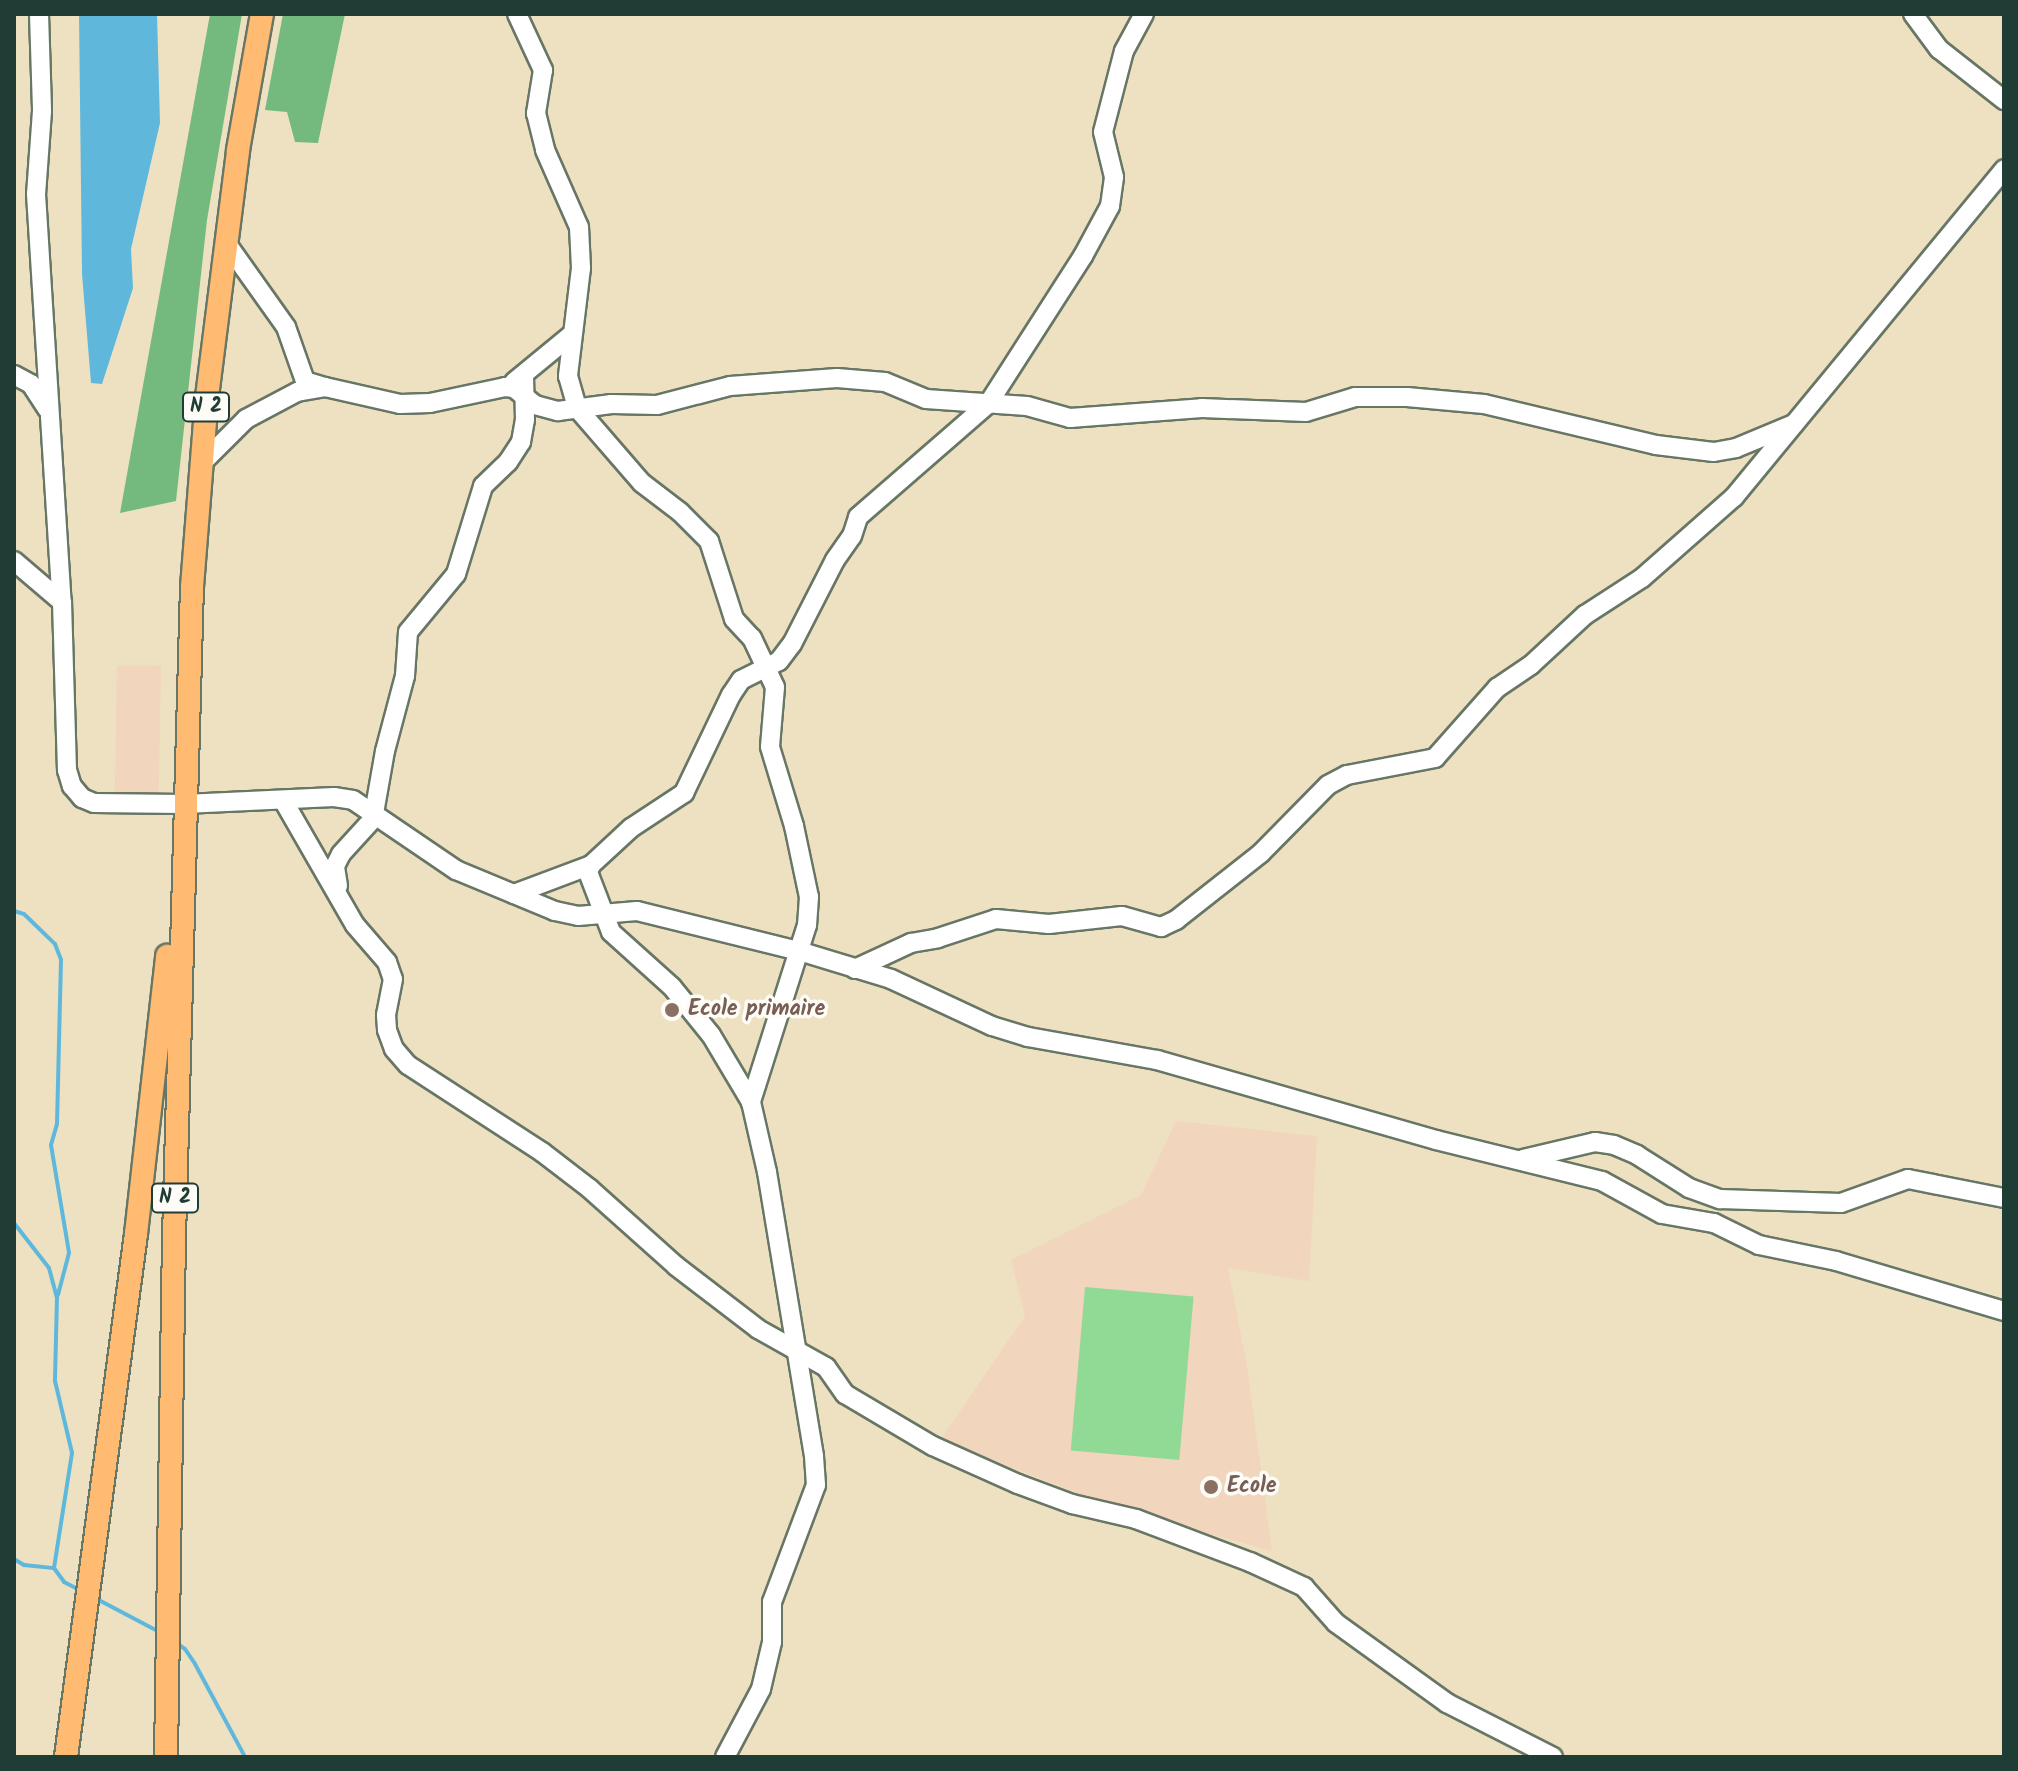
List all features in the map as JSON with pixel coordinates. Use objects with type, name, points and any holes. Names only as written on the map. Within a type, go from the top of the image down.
[{"type":"main road","name":"N 2","points":[[166,1757],[166,1593],[184,804],[200,465],[238,150],[262,14]]},
{"type":"main road","name":"N 2","points":[[66,1757],[151,1112],[184,804]]},
{"type":"street","points":[[39,14],[42,111],[36,194],[62,602],[67,770],[72,786],[82,798],[94,803],[184,804],[343,799],[374,814],[441,862],[514,894],[578,916],[637,911],[799,951],[891,979],[1004,1030],[1157,1060],[1602,1181],[1662,1214],[1714,1223],[1759,1245],[1836,1261],[2004,1311]]},
{"type":"street","points":[[517,14],[543,70],[536,113],[545,150],[579,227],[581,268],[570,336],[568,376],[577,408],[642,483],[680,512],[709,541],[734,619],[752,638],[775,687],[770,747],[794,826],[809,897],[807,925],[751,1102]]},
{"type":"street","points":[[514,894],[591,865],[631,828],[684,793],[731,695],[741,680],[779,661],[792,644],[835,560],[852,536],[858,517],[988,404],[1083,256],[1110,206],[1114,177],[1103,132],[1124,51],[1144,14]]},
{"type":"street","points":[[1913,14],[1939,49],[2004,100]]},
{"type":"street","points":[[855,969],[911,943],[938,938],[996,919],[1049,924],[1122,916],[1161,927],[1176,920],[1261,853],[1328,785],[1347,775],[1435,758],[1497,688],[1531,665],[1585,615],[1642,578],[1734,497],[2004,169]]},
{"type":"street","points":[[227,244],[286,327],[305,381],[325,387],[400,404],[430,403],[505,387],[524,377],[570,336]]},
{"type":"street","points":[[14,375],[31,384],[48,411]]},
{"type":"street","points":[[340,897],[335,866],[374,814],[385,751],[405,676],[408,632],[456,574],[483,486],[508,462],[521,442],[526,397],[524,377]]},
{"type":"street","points":[[505,387],[535,405],[558,411],[612,404],[657,405],[730,386],[837,378],[885,382],[926,399],[1027,406],[1070,418],[1202,408],[1306,412],[1355,397],[1407,397],[1484,404],[1656,445],[1714,452],[1736,448],[1794,424]]},
{"type":"street","points":[[200,465],[246,419],[297,392],[325,387]]},
{"type":"street","points":[[14,561],[62,602]]},
{"type":"street","points":[[283,800],[355,925],[387,962],[393,979],[386,1015],[387,1030],[394,1049],[408,1065],[542,1152],[590,1189],[676,1266],[758,1329],[826,1367],[845,1394],[864,1408],[933,1446],[1018,1484],[1072,1504],[1136,1519],[1250,1562],[1304,1587],[1336,1623],[1447,1703],[1553,1757]]},
{"type":"street","points":[[591,865],[588,880],[611,932],[672,987],[711,1035],[751,1102],[797,1351],[816,1485],[772,1602],[772,1642],[761,1689],[725,1757]]},
{"type":"street","points":[[1520,1160],[1595,1142],[1637,1155],[1689,1188],[1720,1199],[1841,1203],[1908,1179],[2004,1198]]},
{"type":"shaded area","points":[[117,665],[161,666],[159,796],[115,795]]},
{"type":"shaded area","points":[[1176,1121],[1317,1136],[1309,1281],[1228,1268],[1247,1366],[1272,1551],[1112,1507],[941,1439],[1025,1316],[1011,1260],[1141,1195]]},
{"type":"green space","points":[[210,14],[242,14],[207,220],[176,501],[120,513]]},
{"type":"green space","points":[[283,14],[345,14],[318,143],[295,142],[287,112],[265,110]]},
{"type":"green space","points":[[1085,1287],[1194,1296],[1179,1460],[1071,1450]]},
{"type":"water","points":[[79,14],[157,14],[160,123],[131,249],[133,288],[102,384],[91,383],[82,274]]},
{"type":"waterway","points":[[14,911],[24,914],[55,944],[61,960],[57,1124],[51,1145],[69,1253],[58,1295]]},
{"type":"waterway","points":[[14,1223],[49,1268],[57,1297],[55,1381],[72,1453],[54,1568],[64,1582],[80,1590]]},
{"type":"waterway","points":[[14,1559],[24,1565],[54,1568]]},
{"type":"waterway","points":[[95,1598],[161,1633]]},
{"type":"waterway","points":[[175,1642],[185,1649],[195,1664],[245,1757]]},
{"type":"place","name":"Ecole primaire","points":[[672,1010]]},
{"type":"place","name":"Ecole","points":[[1211,1487]]}]
